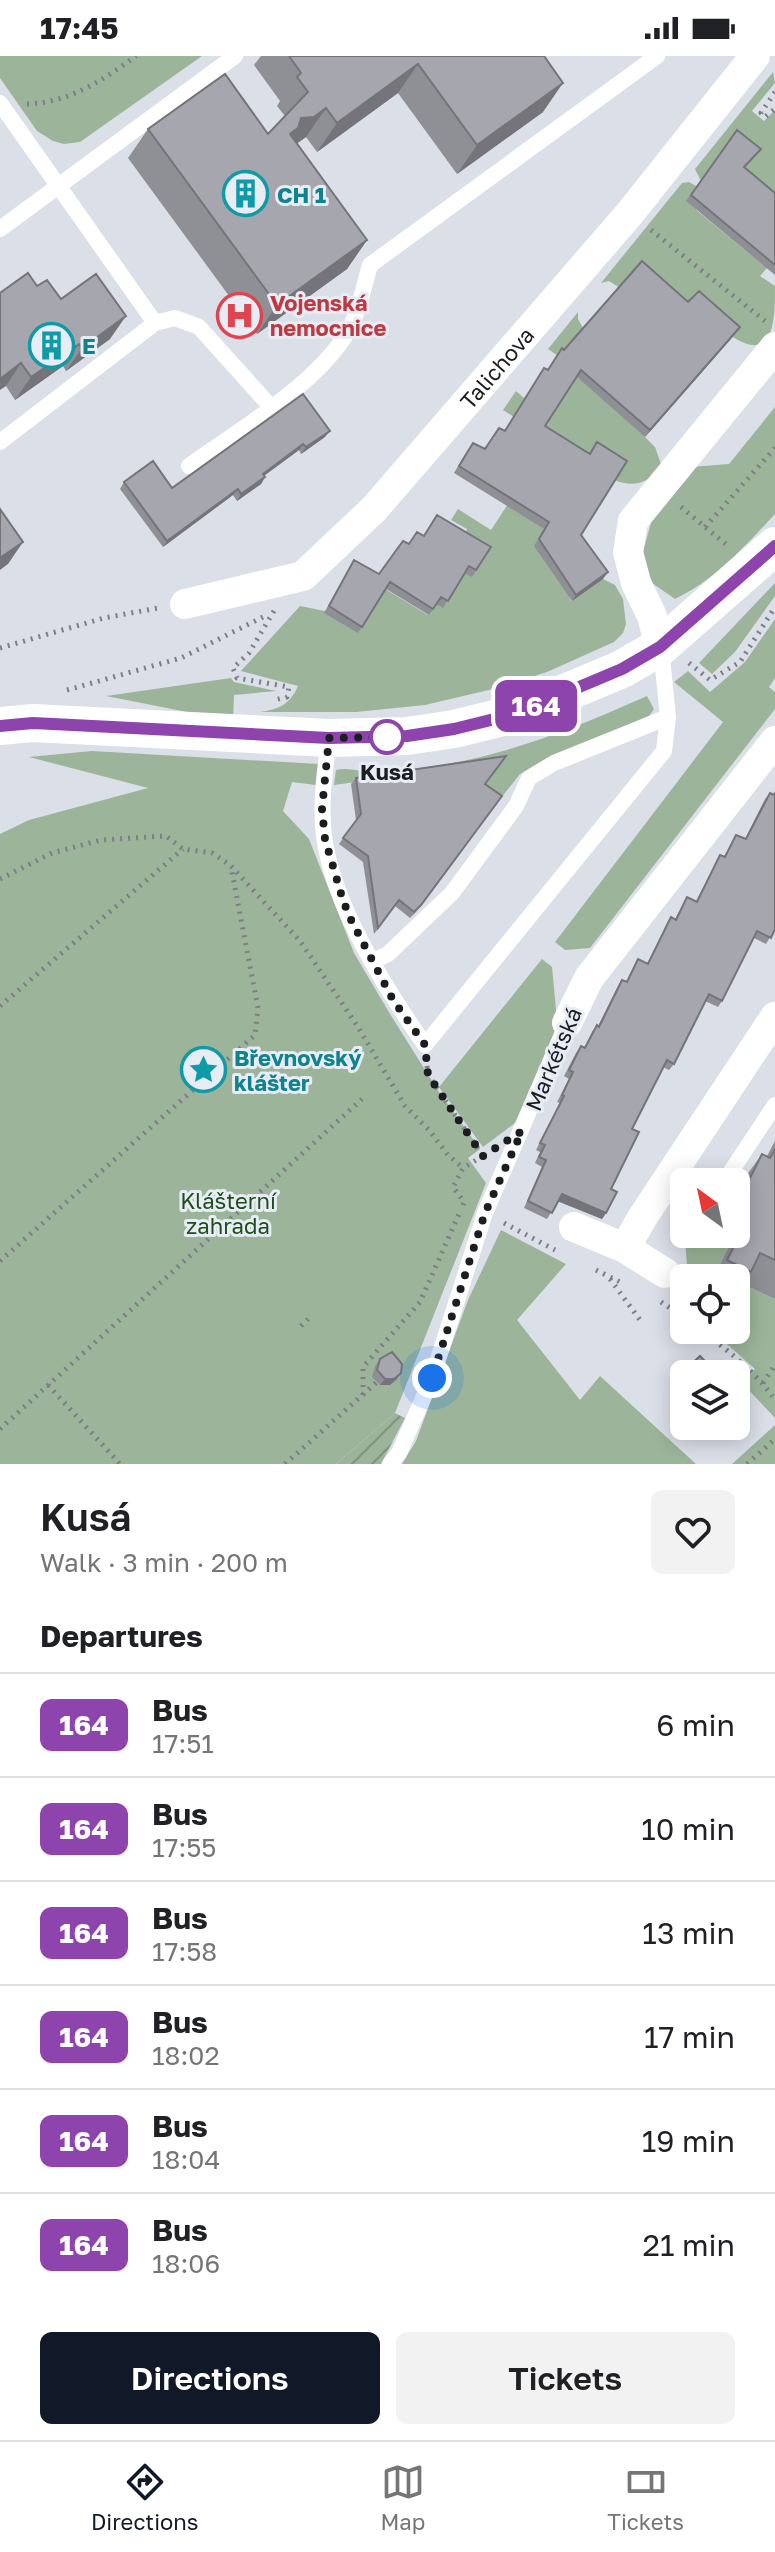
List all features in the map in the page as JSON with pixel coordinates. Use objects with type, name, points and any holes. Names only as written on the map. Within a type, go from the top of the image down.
[{"type":"street","name":"Talichova","points":[[185,604],[303,576],[374,509],[630,213],[755,56]]},
{"type":"street","points":[[660,647],[628,552],[633,521],[775,347]]},
{"type":"street","points":[[0,726],[33,723],[329,738],[407,736],[454,729],[515,714],[622,669],[660,647],[764,557]]},
{"type":"street","name":"Markétská","points":[[567,1023],[589,978],[775,741]]},
{"type":"street","points":[[625,1248],[775,1017]]},
{"type":"street","points":[[574,1227],[625,1248],[665,1273]]},
{"type":"lane","points":[[0,229],[235,56]]},
{"type":"lane","points":[[189,466],[271,407],[312,374],[331,354],[354,320],[365,259],[657,56]]},
{"type":"lane","points":[[1,105],[155,323]]},
{"type":"lane","points":[[0,442],[155,323],[175,318],[199,327],[271,407]]},
{"type":"lane","points":[[329,738],[322,797],[325,839],[349,916],[393,1000],[425,1045],[664,751],[668,717],[660,647]]},
{"type":"lane","points":[[373,961],[388,954],[452,893],[516,806],[529,778],[554,763],[668,717]]},
{"type":"lane","name":"Markétská","points":[[390,1464],[399,1453],[432,1378],[485,1213],[567,1023]]},
{"type":"lane","points":[[733,1168],[775,1105]]},
{"type":"path","points":[[1,105],[40,104],[86,90],[136,56]]},
{"type":"path","points":[[775,92],[761,113],[765,117],[775,109]]},
{"type":"path","points":[[630,213],[775,329]]},
{"type":"path","points":[[705,527],[775,448]]},
{"type":"path","points":[[658,488],[705,527],[764,557]]},
{"type":"path","points":[[0,648],[104,618],[185,604]]},
{"type":"path","points":[[660,647],[689,663],[710,680],[740,662],[775,607]]},
{"type":"path","points":[[61,692],[181,658],[275,611],[249,653],[233,668],[237,678],[289,687],[287,697],[273,701]]},
{"type":"path","points":[[0,879],[52,853],[101,840],[166,836],[183,849],[212,853],[230,865],[300,941],[358,1027],[405,1106],[463,1168]]},
{"type":"path","points":[[0,1006],[183,849]]},
{"type":"path","points":[[0,1261],[255,1035],[258,1008],[230,865]]},
{"type":"path","points":[[425,1045],[428,1075],[483,1156]]},
{"type":"path","points":[[0,1429],[362,1099]]},
{"type":"path","points":[[363,1395],[363,1367],[420,1302],[464,1202],[453,1187],[463,1168],[522,1131]]},
{"type":"path","points":[[609,1277],[640,1320]]},
{"type":"path","points":[[301,1326],[310,1317]]},
{"type":"path","points":[[721,1344],[763,1383],[775,1400]]},
{"type":"path","points":[[763,1383],[775,1365]]},
{"type":"path","points":[[285,1464],[377,1382]]},
{"type":"path","points":[[48,1385],[120,1464]]},
{"type":"path","points":[[747,1464],[775,1439]]},
{"type":"green space","points":[[0,56],[202,56],[80,142],[64,144],[37,131],[0,78]]},
{"type":"green space","points":[[773,72],[775,83],[752,111],[764,121],[775,110],[775,203],[737,171],[732,137],[701,181],[695,169]]},
{"type":"green space","points":[[689,182],[698,187],[696,210],[767,268],[760,276],[775,286],[770,334],[757,345],[747,344],[733,337],[735,334],[684,309],[620,288],[609,281],[601,283],[682,183]]},
{"type":"green space","points":[[578,312],[578,319],[645,437],[655,447],[662,467],[640,482],[628,484],[614,480],[503,410],[516,391],[525,399],[580,371],[548,349]]},
{"type":"green space","points":[[775,407],[775,514],[716,572],[675,599],[652,583],[643,552],[655,508],[691,467],[729,464]]},
{"type":"green space","points":[[521,484],[531,519],[544,529],[571,601],[603,579],[615,585],[623,599],[626,624],[623,633],[614,642],[547,672],[425,705],[356,712],[260,712],[284,705],[298,686],[241,671],[300,606],[325,611],[385,589],[428,615],[467,529],[451,520],[458,509],[491,530]]},
{"type":"green space","points":[[775,583],[775,596],[735,652],[712,674],[699,663]]},
{"type":"green space","points":[[775,619],[775,678],[769,687],[775,692],[775,709],[590,948],[565,950],[555,942],[723,722],[674,682],[688,671],[710,692],[745,662]]},
{"type":"green space","points":[[231,678],[234,682],[276,691],[234,695],[233,721],[106,696]]},
{"type":"green space","points":[[647,696],[654,709],[649,716],[520,774],[497,803],[480,790],[500,762],[334,785],[336,770],[403,771],[478,758],[552,735]]},
{"type":"green space","name":"Klášterní zahrada","points":[[92,751],[319,764],[316,785],[292,782],[283,811],[309,839],[354,953],[437,1089],[480,1149],[468,1158],[486,1183],[395,1413],[336,1464],[0,1464],[0,834],[29,820],[148,788],[29,757]]},
{"type":"green space","points":[[542,959],[552,967],[557,1020],[562,1020],[519,1120],[483,1147],[439,1087]]},
{"type":"green space","points":[[501,1230],[566,1264],[517,1320],[580,1400],[600,1376],[696,1464],[402,1464],[416,1441],[468,1300]]},
{"type":"green space","points":[[686,1248],[728,1248],[720,1264],[687,1264]]},
{"type":"green space","points":[[750,1287],[775,1299],[775,1418],[750,1392],[750,1373],[755,1369],[750,1360],[745,1360],[727,1344],[750,1344]]},
{"type":"green space","points":[[395,1413],[405,1418],[381,1464],[336,1464]]},
{"type":"green space","points":[[775,1425],[775,1464],[732,1464]]},
{"type":"building","name":"CH 1","points":[[289,56],[544,56],[563,83],[477,145],[418,64],[337,123],[326,108],[314,117],[301,118],[298,128],[290,134],[367,240],[277,305],[148,129],[225,74],[268,134],[308,92],[297,77],[301,73]]},
{"type":"building","points":[[737,130],[761,149],[744,167],[775,193],[775,265],[691,195]]},
{"type":"building","points":[[642,261],[688,302],[699,291],[740,327],[650,430],[581,370],[545,426],[590,454],[597,442],[627,461],[581,535],[608,572],[576,595],[539,539],[549,522],[459,466],[473,443],[485,449],[499,428],[505,431],[544,368],[548,370],[562,348],[564,350]]},
{"type":"building","name":"E","points":[[28,273],[37,286],[47,280],[61,299],[96,274],[126,316],[82,348],[79,344],[31,377],[21,363],[0,379],[0,293]]},
{"type":"building","points":[[303,394],[330,431],[306,447],[303,444],[263,474],[265,477],[241,494],[238,489],[167,541],[124,482],[153,461],[172,488]]},
{"type":"building","points":[[0,509],[23,542],[0,558]]},
{"type":"building","points":[[437,515],[491,547],[476,570],[469,566],[448,601],[441,597],[433,609],[390,582],[362,627],[329,606],[354,560],[379,574],[403,541],[409,544],[417,532],[424,536]]},
{"type":"building","points":[[506,756],[485,784],[502,796],[421,905],[414,912],[399,900],[378,928],[368,856],[343,838],[361,814],[356,778]]},
{"type":"building","points":[[770,793],[775,793],[775,929],[771,938],[757,931],[722,1001],[709,994],[674,1064],[667,1060],[632,1129],[639,1132],[611,1189],[617,1192],[606,1213],[562,1194],[552,1213],[528,1201],[546,1160],[539,1157],[545,1145],[540,1143],[564,1096],[573,1072],[569,1070],[581,1046],[585,1048],[597,1025],[599,1027],[622,980],[627,982],[638,959],[648,964],[671,917],[676,920],[687,897],[697,902],[720,855],[725,857],[736,835],[746,839]]},
{"type":"building","points":[[775,1150],[775,1260],[760,1253],[751,1272],[750,1264],[735,1264],[727,1260],[733,1248],[750,1248],[750,1178],[762,1154],[770,1158]]},
{"type":"building","points":[[392,1352],[402,1364],[401,1373],[394,1379],[385,1379],[377,1370],[380,1359]]},
{"type":"bus line","name":"164","points":[[0,726],[33,723],[329,738],[407,736],[454,729],[515,714],[622,669],[660,647],[754,568],[775,546]]},
{"type":"place","name":"CH 1","points":[[246,194]]},
{"type":"place","name":"Vojenská nemocnice","points":[[239,315]]},
{"type":"place","name":"E","points":[[51,345]]},
{"type":"place","name":"Kusá","points":[[387,737]]},
{"type":"place","name":"Břevnovský klášter","points":[[203,1070]]},
{"type":"route","points":[[387,737],[329,738],[322,809],[325,839],[336,880],[349,916],[393,1000],[425,1045],[428,1075],[483,1156],[522,1131],[485,1213],[432,1378]]}]
